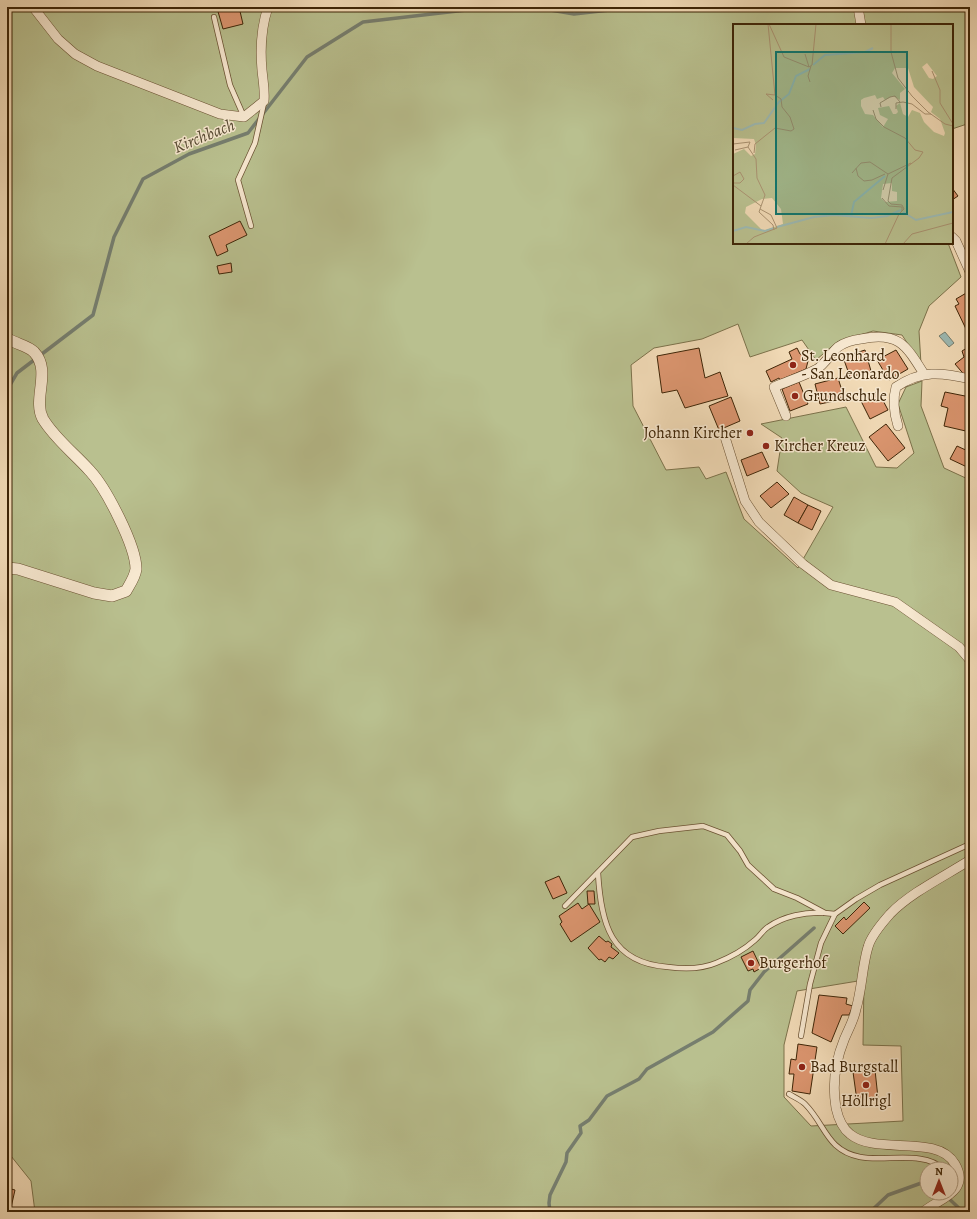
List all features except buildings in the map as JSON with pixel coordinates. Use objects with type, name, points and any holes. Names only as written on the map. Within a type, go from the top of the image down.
[{"type":"street","points":[[33,7],[58,39],[75,54],[97,66],[220,114],[244,116],[264,101],[265,89],[262,70],[261,38],[264,19],[268,7]]},
{"type":"street","points":[[858,7],[861,24]]},
{"type":"street","points":[[953,239],[970,272]]},
{"type":"street","points":[[786,416],[774,387],[818,368],[839,347],[848,341],[872,336],[886,336],[899,342],[909,350],[924,374]]},
{"type":"street","points":[[7,338],[34,352],[39,360],[42,371],[40,406],[42,417],[48,427],[105,489],[133,551],[136,570],[133,580],[126,591],[112,596],[94,593],[18,569],[7,568]]},
{"type":"street","points":[[898,426],[894,411],[893,398],[896,387],[906,380],[924,374],[950,374],[970,379]]},
{"type":"street","points":[[725,437],[745,501],[759,522],[803,564],[831,585],[895,602],[959,647],[970,660]]},
{"type":"street","points":[[952,1161],[940,1151],[928,1148],[875,1144],[850,1135],[838,1116],[834,1080],[835,1066],[856,1010],[868,946],[876,932],[890,914],[910,898],[970,860]]},
{"type":"street","points":[[923,1212],[937,1201]]},
{"type":"lane","points":[[214,17],[230,85],[244,116]]},
{"type":"lane","points":[[251,226],[238,180],[255,143],[264,101]]},
{"type":"lane","points":[[565,906],[632,837],[659,830],[702,826],[728,834],[748,865],[774,889],[797,898],[825,913]]},
{"type":"lane","points":[[800,1036],[810,984],[821,943],[835,914],[856,899],[880,885],[970,844]]},
{"type":"lane","points":[[598,873],[600,901],[610,933],[622,951],[636,960],[659,967],[684,969],[716,964],[754,941],[768,927],[788,918],[807,912],[835,914]]},
{"type":"lane","points":[[790,1094],[804,1102],[828,1138],[844,1152],[861,1158],[932,1161]]},
{"type":"green space","points":[[7,7],[970,7],[970,123],[953,129],[953,24],[733,24],[733,244],[948,244],[961,277],[929,306],[919,331],[921,364],[902,335],[873,331],[837,342],[816,360],[802,340],[750,357],[738,324],[702,339],[654,348],[631,365],[633,406],[666,470],[699,467],[706,479],[726,472],[744,519],[798,568],[833,507],[801,493],[777,471],[782,438],[761,424],[846,407],[876,467],[897,468],[914,453],[898,404],[906,387],[922,381],[921,406],[944,468],[970,480],[970,1212],[35,1212],[31,1181],[7,1151]],"holes":[[[864,980],[863,1045],[901,1046],[903,1121],[811,1126],[784,1097],[784,1045],[797,991]]]},
{"type":"water","points":[[945,332],[954,343],[949,347],[939,336]]},
{"type":"waterway","name":"Kirchbach","points":[[7,390],[17,373],[93,315],[114,237],[143,179],[189,154],[248,133],[307,57],[363,22],[492,7]]},
{"type":"waterway","name":"Kirchbach","points":[[533,7],[574,14],[636,7]]},
{"type":"waterway","points":[[550,1212],[550,1195],[566,1162],[567,1153],[581,1133],[580,1126],[589,1120],[607,1096],[639,1079],[647,1069],[713,1032],[748,1001],[750,990],[764,972],[814,928]]},
{"type":"waterway","points":[[870,1212],[888,1195],[919,1184]]},
{"type":"waterway","points":[[951,1201],[963,1212]]},
{"type":"place","name":"St. Leonhard - San Leonardo","points":[[793,365]]},
{"type":"place","name":"Grundschule","points":[[795,396]]},
{"type":"place","name":"Johann Kircher","points":[[750,433]]},
{"type":"place","name":"Kircher Kreuz","points":[[766,446]]},
{"type":"place","name":"Burgerhof","points":[[751,963]]},
{"type":"place","name":"Bad Burgstall","points":[[802,1067]]},
{"type":"place","name":"Höllrigl","points":[[866,1085]]}]
